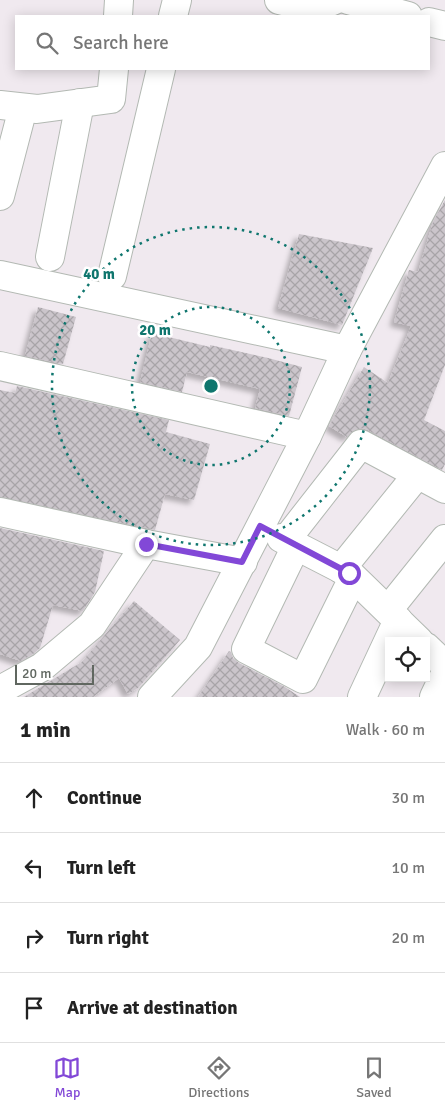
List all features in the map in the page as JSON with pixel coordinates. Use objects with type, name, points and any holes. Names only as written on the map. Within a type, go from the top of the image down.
[{"type":"street","points":[[118,15],[119,0]]},
{"type":"street","points":[[174,15],[177,0]]},
{"type":"street","points":[[279,0],[314,9],[335,0]]},
{"type":"street","points":[[348,0],[405,10]]},
{"type":"street","points":[[430,22],[445,26]]},
{"type":"street","points":[[0,196],[12,106],[37,109],[111,99],[114,70]]},
{"type":"street","points":[[112,276],[161,70]]},
{"type":"street","points":[[50,257],[80,103]]},
{"type":"street","points":[[152,697],[198,647],[307,436],[347,350],[445,166]]},
{"type":"street","points":[[0,275],[347,350]]},
{"type":"street","points":[[0,366],[307,436]]},
{"type":"street","points":[[417,474],[347,573],[301,688],[246,649],[291,543],[361,444],[417,474],[445,489]]},
{"type":"street","points":[[0,512],[146,544],[242,562]]},
{"type":"street","points":[[260,526],[347,573],[436,654],[434,697]]},
{"type":"street","points":[[362,697],[393,615],[445,539]]},
{"type":"street","points":[[7,680],[42,667],[92,625],[146,544]]},
{"type":"building","points":[[445,200],[445,365],[424,420],[445,431],[445,464],[442,470],[368,430],[362,428],[355,430],[347,437],[329,426],[364,367],[388,383],[411,326],[394,322],[409,270],[418,272],[433,222]]},
{"type":"building","points":[[299,234],[373,248],[342,325],[278,308]]},
{"type":"building","points":[[38,307],[76,317],[63,364],[25,356]]},
{"type":"building","points":[[152,333],[302,367],[289,416],[255,408],[260,389],[187,372],[182,392],[140,382]]},
{"type":"building","points":[[17,386],[169,420],[166,432],[210,444],[194,500],[165,494],[155,530],[0,497],[0,390],[15,393]]},
{"type":"building","points":[[0,528],[104,551],[95,592],[83,611],[53,605],[40,648],[21,661],[0,654]]},
{"type":"building","points":[[134,601],[180,640],[138,688],[128,694],[119,678],[93,697],[24,697],[80,664]]},
{"type":"building","points":[[229,651],[239,663],[300,697],[198,697]]},
{"type":"route","points":[[146,544],[242,562],[260,526],[349,573]]}]
